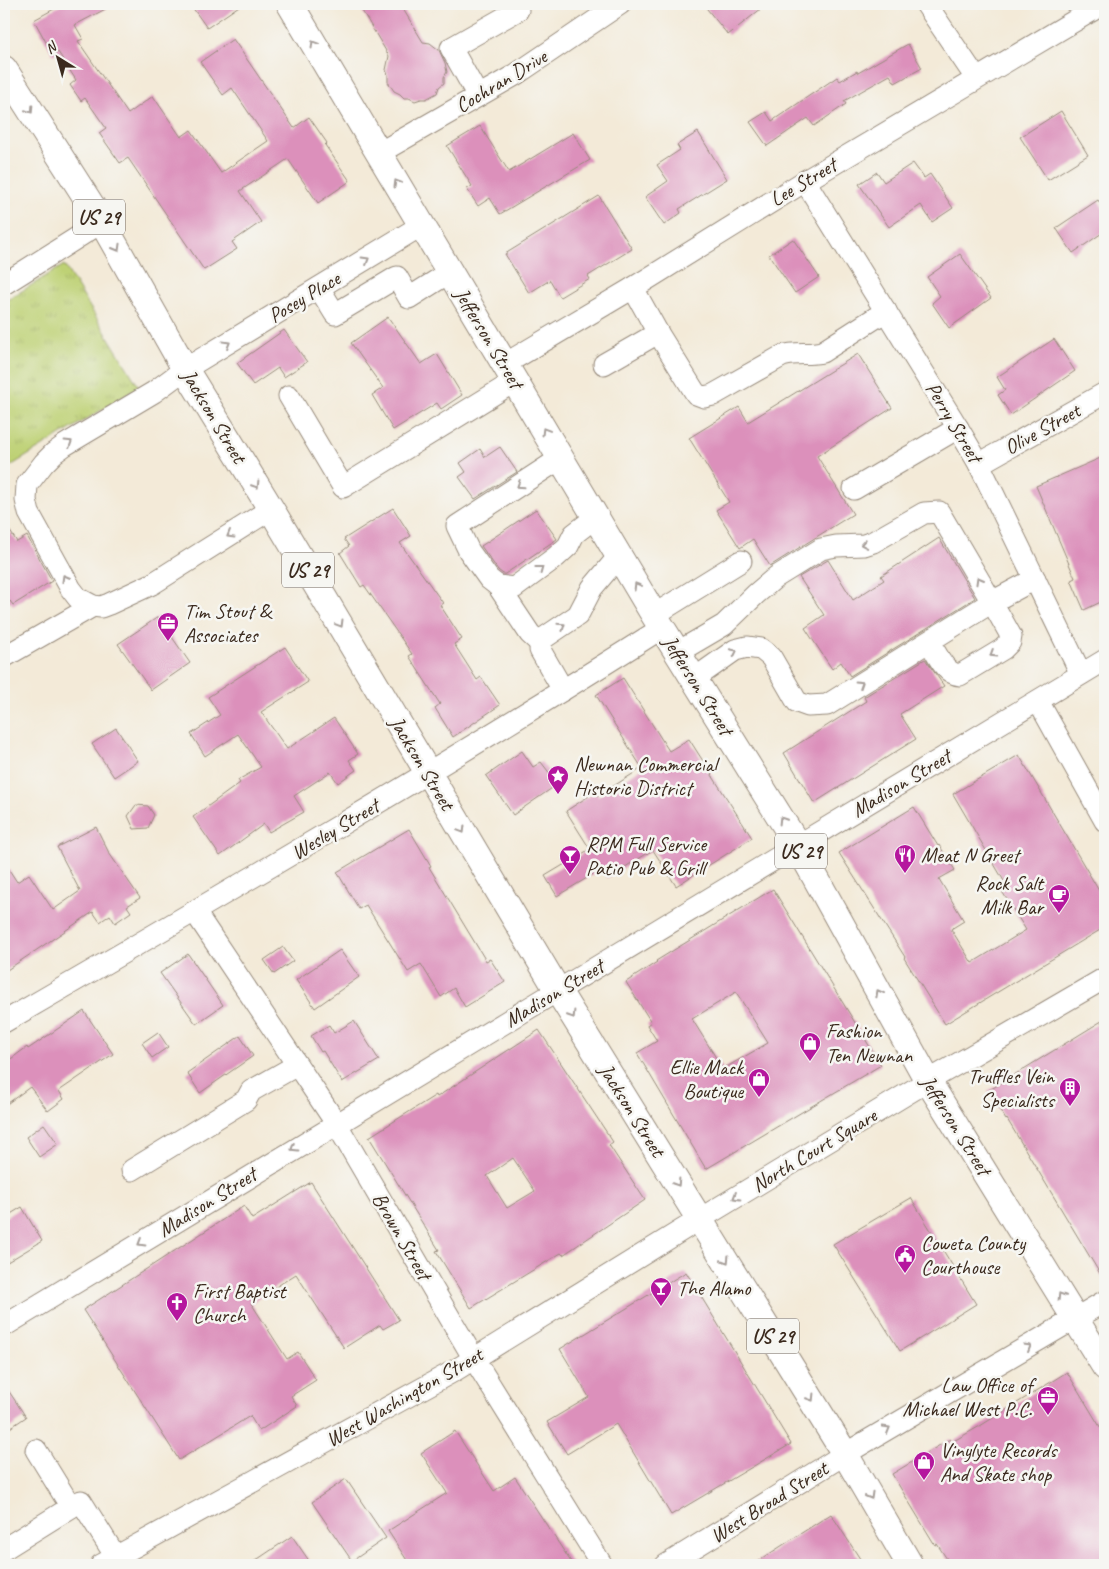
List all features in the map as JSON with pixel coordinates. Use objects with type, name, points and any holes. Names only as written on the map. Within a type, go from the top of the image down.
[{"type":"main road","name":"Jefferson Street","points":[[290,4],[658,621],[798,846],[928,1081],[1105,1367]]},
{"type":"main road","name":"Jackson Street","points":[[4,69],[102,222],[185,369],[271,509],[558,992],[845,1454]]},
{"type":"main road","name":"US 29","points":[[845,1454],[910,1565]]},
{"type":"street","name":"Cochran Drive","points":[[379,153],[515,75],[620,4]]},
{"type":"street","points":[[926,4],[976,78]]},
{"type":"street","name":"Lee Street","points":[[289,396],[343,487],[633,288],[976,78],[1082,9],[1103,4]]},
{"type":"street","points":[[478,96],[451,48],[518,10]]},
{"type":"street","name":"Perry Street","points":[[805,181],[979,464],[1081,674]]},
{"type":"street","points":[[4,284],[102,222]]},
{"type":"street","name":"Posey Place","points":[[93,606],[78,598],[71,589],[29,513],[26,500],[27,485],[44,463],[65,445],[154,392],[185,369],[422,225]]},
{"type":"street","points":[[319,288],[335,314],[397,277],[409,298],[450,272]]},
{"type":"street","points":[[633,288],[658,333],[696,394],[704,396],[713,395],[782,356],[822,352],[886,310]]},
{"type":"street","points":[[604,364],[658,333]]},
{"type":"street","name":"Olive Street","points":[[979,464],[1105,393]]},
{"type":"street","points":[[854,489],[958,428]]},
{"type":"street","points":[[541,644],[530,634],[498,586],[489,579],[479,565],[457,526],[561,458]]},
{"type":"street","points":[[4,657],[93,606],[101,607],[152,584],[271,509]]},
{"type":"street","points":[[678,652],[724,625],[776,577],[822,549],[836,546],[864,545],[873,542],[924,513],[939,512],[1011,636],[1010,642],[960,675],[954,675],[947,670],[929,642]]},
{"type":"street","points":[[498,586],[514,588],[556,557],[568,546],[574,534],[596,517]]},
{"type":"street","points":[[562,690],[540,650],[541,640],[578,616],[592,588],[619,556]]},
{"type":"street","name":"Wesley Street","points":[[4,1022],[195,912],[429,773],[562,690],[742,561]]},
{"type":"street","points":[[694,679],[735,650],[747,647],[761,649],[771,657],[797,702],[808,706],[827,705],[992,602],[1035,579]]},
{"type":"street","name":"Madison Street","points":[[4,1326],[336,1123],[558,992],[1105,660]]},
{"type":"street","points":[[1038,701],[1105,821]]},
{"type":"street","name":"Brown Street","points":[[195,912],[336,1123],[474,1359],[602,1565]]},
{"type":"street","name":"North Court Square","points":[[700,1219],[928,1081],[1105,978]]},
{"type":"street","points":[[132,1170],[246,1100],[251,1091],[297,1065]]},
{"type":"street","name":"West Washington Street","points":[[109,1561],[454,1371],[700,1219]]},
{"type":"street","name":"West Broad Street","points":[[666,1565],[845,1454],[1105,1301]]},
{"type":"street","points":[[36,1450],[71,1507]]},
{"type":"street","points":[[4,1549],[81,1501],[109,1561]]},
{"type":"street","points":[[4,1557],[10,1565]]},
{"type":"green space","points":[[64,265],[139,387],[4,470],[4,302]]},
{"type":"building","points":[[63,4],[115,4],[75,25],[83,39],[78,41],[128,114],[153,96],[181,137],[191,130],[221,173],[268,141],[232,88],[223,95],[200,62],[233,39],[294,128],[309,117],[327,143],[325,145],[350,181],[318,203],[288,159],[240,191],[261,222],[232,242],[237,249],[204,270],[128,158],[120,163],[99,133],[106,128],[85,98],[81,101],[70,85],[76,80],[58,52],[53,55],[34,20]]},
{"type":"building","points":[[190,4],[242,4],[207,28]]},
{"type":"building","points":[[358,4],[400,4],[423,42],[430,43],[439,50],[445,63],[447,72],[444,77],[444,83],[439,87],[437,93],[426,99],[415,101],[404,98],[394,91],[388,82],[386,70],[389,56]]},
{"type":"building","points":[[703,4],[767,4],[728,35]]},
{"type":"building","points":[[908,44],[922,68],[895,83],[890,75],[844,101],[846,104],[814,126],[808,118],[767,146],[750,122],[766,112],[772,121],[837,77],[840,81],[857,71],[858,73]]},
{"type":"building","points":[[1061,111],[1088,155],[1048,180],[1020,137]]},
{"type":"building","points":[[480,126],[509,172],[573,133],[590,160],[500,214],[490,198],[478,206],[467,189],[472,186],[447,146]]},
{"type":"building","points":[[698,132],[727,179],[679,209],[681,213],[664,225],[645,197],[668,181],[657,165],[680,150],[677,145]]},
{"type":"building","points":[[913,163],[924,178],[930,174],[953,208],[932,222],[921,205],[889,227],[859,184],[877,172],[884,182]]},
{"type":"building","points":[[599,196],[632,249],[588,276],[590,279],[560,297],[550,280],[529,293],[505,254]]},
{"type":"building","points":[[1098,200],[1105,211],[1105,231],[1073,253],[1056,228]]},
{"type":"building","points":[[793,239],[819,277],[795,293],[769,255]]},
{"type":"building","points":[[960,254],[991,298],[949,328],[932,303],[940,296],[927,277]]},
{"type":"building","points":[[388,317],[421,364],[437,354],[462,395],[441,409],[437,403],[393,430],[372,395],[383,388],[351,343]]},
{"type":"building","points":[[284,330],[307,362],[284,377],[278,368],[253,385],[237,363]]},
{"type":"building","points":[[1054,339],[1075,371],[1011,415],[998,395],[1005,390],[997,377]]},
{"type":"building","points":[[858,354],[892,408],[817,456],[853,514],[770,566],[753,539],[740,548],[716,510],[729,502],[689,438],[739,407],[748,422]]},
{"type":"building","points":[[500,447],[517,472],[475,499],[459,477],[466,472],[460,463],[480,449],[485,457]]},
{"type":"building","points":[[1105,456],[1105,600],[1084,610],[1071,580],[1075,578],[1036,486]]},
{"type":"building","points":[[393,508],[411,536],[400,543],[443,603],[440,605],[462,639],[454,644],[477,680],[481,677],[500,705],[453,737],[435,708],[440,704],[409,656],[412,654],[364,585],[361,587],[340,553],[349,546],[344,539]]},
{"type":"building","points":[[536,509],[557,539],[503,574],[481,546]]},
{"type":"building","points":[[4,522],[17,542],[27,536],[52,581],[13,605],[10,601],[4,605]]},
{"type":"building","points":[[939,538],[975,598],[850,676],[841,662],[832,669],[805,628],[824,615],[799,577],[828,560],[853,600],[884,580],[881,576]]},
{"type":"building","points":[[158,617],[190,663],[151,690],[118,644]]},
{"type":"building","points":[[285,647],[308,682],[261,712],[287,749],[334,718],[358,754],[349,760],[356,770],[338,783],[330,772],[294,796],[304,812],[269,832],[264,824],[220,856],[193,817],[240,783],[238,780],[261,767],[238,734],[205,756],[191,734],[220,715],[208,697]]},
{"type":"building","points":[[925,659],[944,686],[900,714],[916,739],[814,803],[784,753],[866,701],[864,697]]},
{"type":"building","points":[[623,678],[669,751],[689,739],[752,838],[676,886],[653,850],[607,878],[602,869],[557,896],[545,876],[590,849],[566,811],[595,792],[598,796],[642,768],[596,695]]},
{"type":"building","points":[[116,728],[138,761],[114,777],[92,744]]},
{"type":"building","points":[[522,751],[533,767],[541,762],[558,784],[513,815],[486,776]]},
{"type":"building","points":[[1019,755],[1105,901],[1105,927],[945,1024],[839,853],[914,807],[955,870],[939,879],[964,921],[951,929],[972,963],[1026,930],[998,885],[1004,881],[953,794]]},
{"type":"building","points":[[136,805],[148,806],[154,815],[148,828],[134,829],[128,816]]},
{"type":"building","points":[[96,827],[109,853],[140,898],[127,906],[131,912],[115,923],[110,915],[100,922],[93,912],[4,972],[4,862],[17,882],[29,874],[53,910],[80,891],[57,847]]},
{"type":"building","points":[[409,829],[431,866],[429,867],[486,961],[490,959],[505,982],[465,1007],[454,988],[441,997],[421,964],[408,972],[366,905],[359,909],[337,872]]},
{"type":"building","points":[[773,889],[881,1065],[706,1169],[637,1053],[657,1041],[647,1025],[651,1022],[626,982],[656,961]],"holes":[[[736,992],[768,1043],[723,1069],[692,1019]]]},
{"type":"building","points":[[283,947],[293,961],[274,974],[264,960]]},
{"type":"building","points":[[340,950],[359,977],[315,1008],[296,980]]},
{"type":"building","points":[[188,954],[223,1005],[196,1024],[160,973]]},
{"type":"building","points":[[84,1011],[113,1054],[59,1091],[64,1099],[48,1111],[30,1087],[4,1106],[4,1064]]},
{"type":"building","points":[[1105,1019],[1105,1282],[1007,1119],[988,1091]]},
{"type":"building","points":[[354,1021],[379,1060],[342,1082],[323,1051],[321,1052],[311,1036],[329,1025],[334,1033]]},
{"type":"building","points":[[539,1030],[613,1142],[609,1145],[645,1200],[563,1255],[561,1253],[471,1308],[436,1251],[439,1250],[369,1137],[436,1095],[437,1097]],"holes":[[[513,1158],[535,1191],[507,1208],[487,1176]]]},
{"type":"building","points":[[158,1032],[168,1047],[152,1058],[142,1043]]},
{"type":"building","points":[[240,1036],[253,1056],[200,1093],[187,1073]]},
{"type":"building","points":[[44,1124],[58,1144],[39,1157],[26,1137]]},
{"type":"building","name":"First Baptist Church","points":[[311,1182],[399,1320],[383,1329],[380,1325],[344,1348],[296,1274],[251,1303],[287,1359],[298,1352],[316,1380],[291,1396],[297,1406],[259,1431],[250,1416],[179,1460],[83,1310],[244,1206],[252,1219]]},
{"type":"building","name":"Coweta County Courthouse","points":[[911,1198],[976,1304],[900,1351],[833,1244]]},
{"type":"building","points":[[22,1207],[42,1241],[4,1264],[4,1218]]},
{"type":"building","points":[[686,1272],[791,1444],[671,1515],[616,1424],[567,1454],[547,1422],[589,1397],[560,1349]]},
{"type":"building","points":[[1067,1372],[1105,1435],[1105,1565],[951,1565],[937,1544],[935,1545],[892,1474],[950,1439],[952,1442],[980,1426]]},
{"type":"building","points":[[4,1384],[26,1417],[4,1432]]},
{"type":"building","points":[[455,1431],[494,1491],[515,1477],[573,1565],[410,1565],[388,1531],[447,1493],[421,1453]]},
{"type":"building","points":[[346,1479],[386,1538],[352,1561],[312,1502]]},
{"type":"building","points":[[831,1514],[864,1565],[752,1565]]},
{"type":"building","points":[[292,1536],[312,1565],[249,1565]]},
{"type":"place","name":"Tim Stout & Associates","points":[[168,642]]},
{"type":"place","name":"Newnan Commercial Historic District","points":[[558,795]]},
{"type":"place","name":"Meat N Greet","points":[[905,874]]},
{"type":"place","name":"RPM Full Service Patio Pub & Grill","points":[[570,875]]},
{"type":"place","name":"Rock Salt Milk Bar","points":[[1059,914]]},
{"type":"place","name":"Fashion Ten Newnan","points":[[810,1062]]},
{"type":"place","name":"Ellie Mack Boutique","points":[[759,1098]]},
{"type":"place","name":"Truffles Vein Specialists","points":[[1070,1107]]},
{"type":"place","name":"Coweta County Courthouse","points":[[905,1274]]},
{"type":"place","name":"The Alamo","points":[[661,1307]]},
{"type":"place","name":"First Baptist Church","points":[[177,1322]]},
{"type":"place","name":"Law Office of Michael West P.C.","points":[[1048,1416]]},
{"type":"place","name":"Vinylyte Records And Skate shop","points":[[924,1481]]}]
